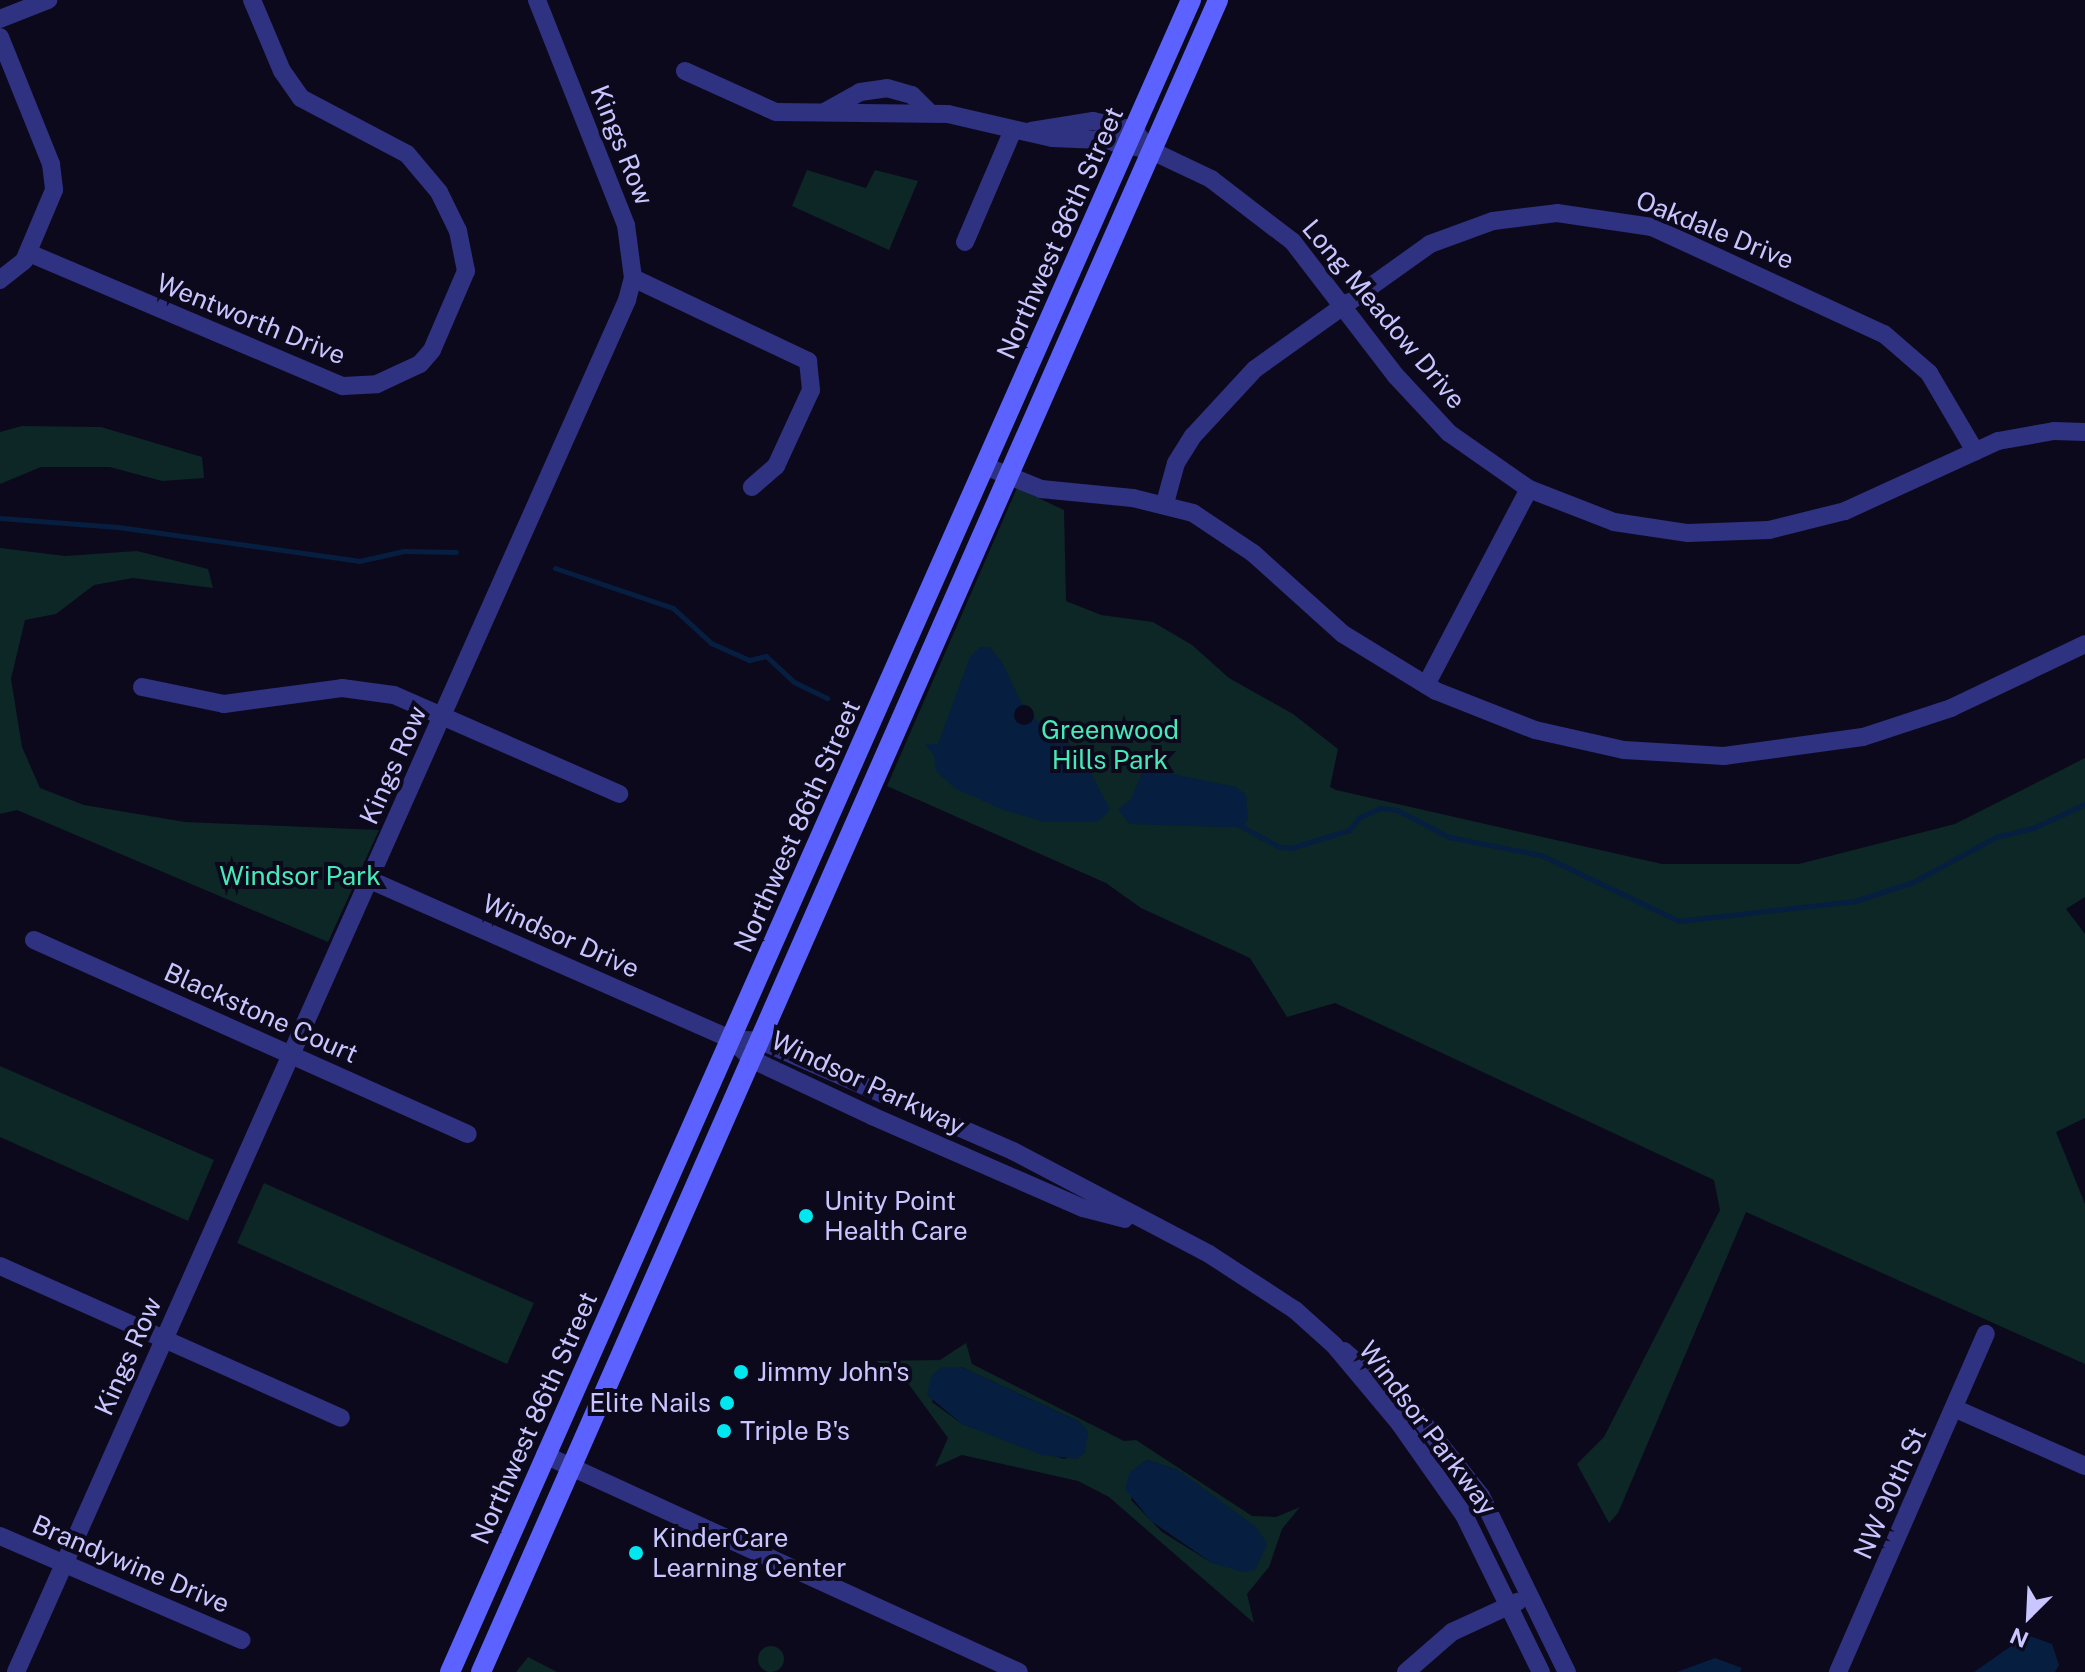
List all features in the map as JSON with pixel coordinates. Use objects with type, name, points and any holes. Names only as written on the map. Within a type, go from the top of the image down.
[{"type":"main road","name":"Northwest 86th Street","points":[[450,1672],[1191,0]]},
{"type":"main road","name":"Northwest 86th Street","points":[[481,1672],[1218,0]]},
{"type":"street","points":[[0,19],[48,0]]},
{"type":"street","name":"Wentworth Drive","points":[[29,253],[343,386],[377,384],[420,364],[436,342],[466,271],[458,231],[417,163],[315,108],[295,92],[252,0]]},
{"type":"street","name":"Kings Row","points":[[16,1672],[370,880],[633,278],[626,225],[537,0]]},
{"type":"street","points":[[0,37],[54,177],[50,205],[29,253],[0,280]]},
{"type":"street","points":[[685,71],[776,112],[823,113],[871,88],[912,95],[929,112],[1022,131],[1093,121],[1150,150]]},
{"type":"street","points":[[965,242],[1022,131]]},
{"type":"street","name":"Long Meadow Drive","points":[[1150,150],[1211,179],[1268,217],[1343,304],[1421,406],[1476,456],[1529,489],[1614,522],[1727,534],[1769,530],[1845,511],[1975,451],[2026,434],[2085,432]]},
{"type":"street","name":"Oakdale Drive","points":[[1165,503],[1176,463],[1216,406],[1343,304],[1401,261],[1462,230],[1525,215],[1619,219],[1679,238],[1884,334],[1938,385],[1975,451]]},
{"type":"street","points":[[633,278],[808,361],[811,390],[776,466],[752,487]]},
{"type":"street","points":[[985,466],[1010,477],[1068,494],[1165,503],[1223,529],[1343,634],[1426,685],[1489,714],[1581,742],[1673,755],[1773,753],[1904,725],[2085,644]]},
{"type":"street","points":[[1426,685],[1529,489]]},
{"type":"street","points":[[142,687],[224,704],[313,690],[368,689],[443,715],[619,794]]},
{"type":"street","name":"Windsor Drive","points":[[370,880],[731,1039]]},
{"type":"street","name":"Blackstone Court","points":[[34,940],[468,1134]]},
{"type":"street","name":"Windsor Parkway","points":[[731,1039],[1083,1208],[1155,1227],[1253,1280],[1334,1345],[1362,1361],[1450,1454],[1481,1496],[1516,1561],[1529,1597],[1567,1672]]},
{"type":"street","points":[[0,1266],[341,1418]]},
{"type":"street","name":"NW 90th St","points":[[1838,1672],[1956,1409],[1986,1334]]},
{"type":"street","name":"Windsor Parkway","points":[[1334,1345],[1400,1424],[1464,1515],[1541,1672]]},
{"type":"street","points":[[1956,1409],[2085,1466]]},
{"type":"street","points":[[545,1455],[1019,1672]]},
{"type":"street","name":"Brandywine Drive","points":[[0,1536],[242,1640]]},
{"type":"street","points":[[1406,1672],[1452,1632],[1529,1597]]},
{"type":"green space","points":[[807,170],[866,188],[875,170],[918,181],[889,250],[792,206]]},
{"type":"green space","points":[[22,426],[101,427],[202,457],[204,478],[162,481],[110,467],[41,467],[0,484],[0,432]]},
{"type":"green space","name":"Greenwood Hills Park","points":[[1017,488],[1064,510],[1066,601],[1101,615],[1153,622],[1192,645],[1229,678],[1293,714],[1338,749],[1330,787],[1336,790],[1662,864],[1799,864],[1955,824],[2085,758],[2085,897],[2066,909],[2085,934],[2085,1118],[2056,1132],[2085,1204],[2085,1364],[1746,1212],[1618,1513],[1609,1523],[1577,1464],[1604,1437],[1720,1210],[1714,1180],[1335,1003],[1287,1017],[1250,958],[1141,908],[1106,883],[887,786]]},
{"type":"green space","name":"Windsor Park","points":[[0,548],[65,556],[137,551],[208,569],[213,588],[133,578],[94,585],[56,614],[25,620],[11,679],[22,747],[40,788],[84,805],[185,822],[379,830],[328,942],[17,810],[0,814]]},
{"type":"green space","points":[[0,1066],[214,1160],[188,1221],[0,1137]]},
{"type":"green space","points":[[264,1183],[534,1303],[507,1364],[237,1243]]},
{"type":"green space","points":[[966,1343],[972,1364],[1124,1441],[1136,1440],[1252,1516],[1276,1517],[1300,1507],[1282,1529],[1269,1567],[1247,1594],[1254,1623],[1109,1497],[1078,1481],[962,1455],[935,1467],[948,1438],[905,1379],[876,1361],[940,1360]],"holes":[[[942,1367],[961,1367],[1080,1422],[1085,1452],[1064,1459],[962,1424],[932,1402]],[[1146,1460],[1178,1470],[1212,1563],[1162,1532],[1131,1500]]]},
{"type":"green space","points":[[771,1646],[780,1650],[784,1659],[780,1668],[771,1672],[762,1668],[758,1659],[762,1650]]},
{"type":"green space","points":[[528,1657],[557,1672],[516,1672]]},
{"type":"water","points":[[980,647],[989,647],[1002,662],[1021,702],[1035,719],[1080,752],[1110,810],[1097,822],[1045,822],[1004,810],[956,789],[936,771],[934,755],[925,744],[938,744],[970,657]]},
{"type":"water","points":[[1144,768],[1236,787],[1246,795],[1248,820],[1243,827],[1130,824],[1118,810],[1131,799]]},
{"type":"water","points":[[942,1367],[961,1367],[1080,1422],[1088,1432],[1085,1452],[1077,1459],[1042,1455],[962,1424],[927,1395],[932,1375]]},
{"type":"water","points":[[1146,1460],[1178,1470],[1256,1527],[1267,1544],[1255,1570],[1243,1572],[1212,1563],[1151,1521],[1125,1489],[1130,1472]]},
{"type":"water","points":[[2027,1635],[2052,1644],[2059,1665],[2055,1672],[1974,1672]]},
{"type":"water","points":[[1715,1658],[1742,1668],[1740,1672],[1677,1672]]},
{"type":"pier","points":[[1024,705],[1031,708],[1034,715],[1031,722],[1024,725],[1017,722],[1014,715],[1017,708]]},
{"type":"waterway","points":[[0,518],[118,527],[359,561],[404,551],[456,552]]},
{"type":"waterway","points":[[555,568],[673,608],[711,643],[749,660],[766,656],[794,682],[827,698]]},
{"type":"waterway","points":[[1239,825],[1277,846],[1291,848],[1349,830],[1360,817],[1380,808],[1397,810],[1449,837],[1541,855],[1679,921],[1855,901],[1913,882],[1996,837],[2033,828],[2085,804]]},
{"type":"place","name":"Unity Point Health Care","points":[[806,1216]]},
{"type":"place","name":"Jimmy John's","points":[[741,1372]]},
{"type":"place","name":"Elite Nails","points":[[727,1403]]},
{"type":"place","name":"Triple B's","points":[[724,1431]]},
{"type":"place","name":"KinderCare Learning Center","points":[[636,1553]]}]
